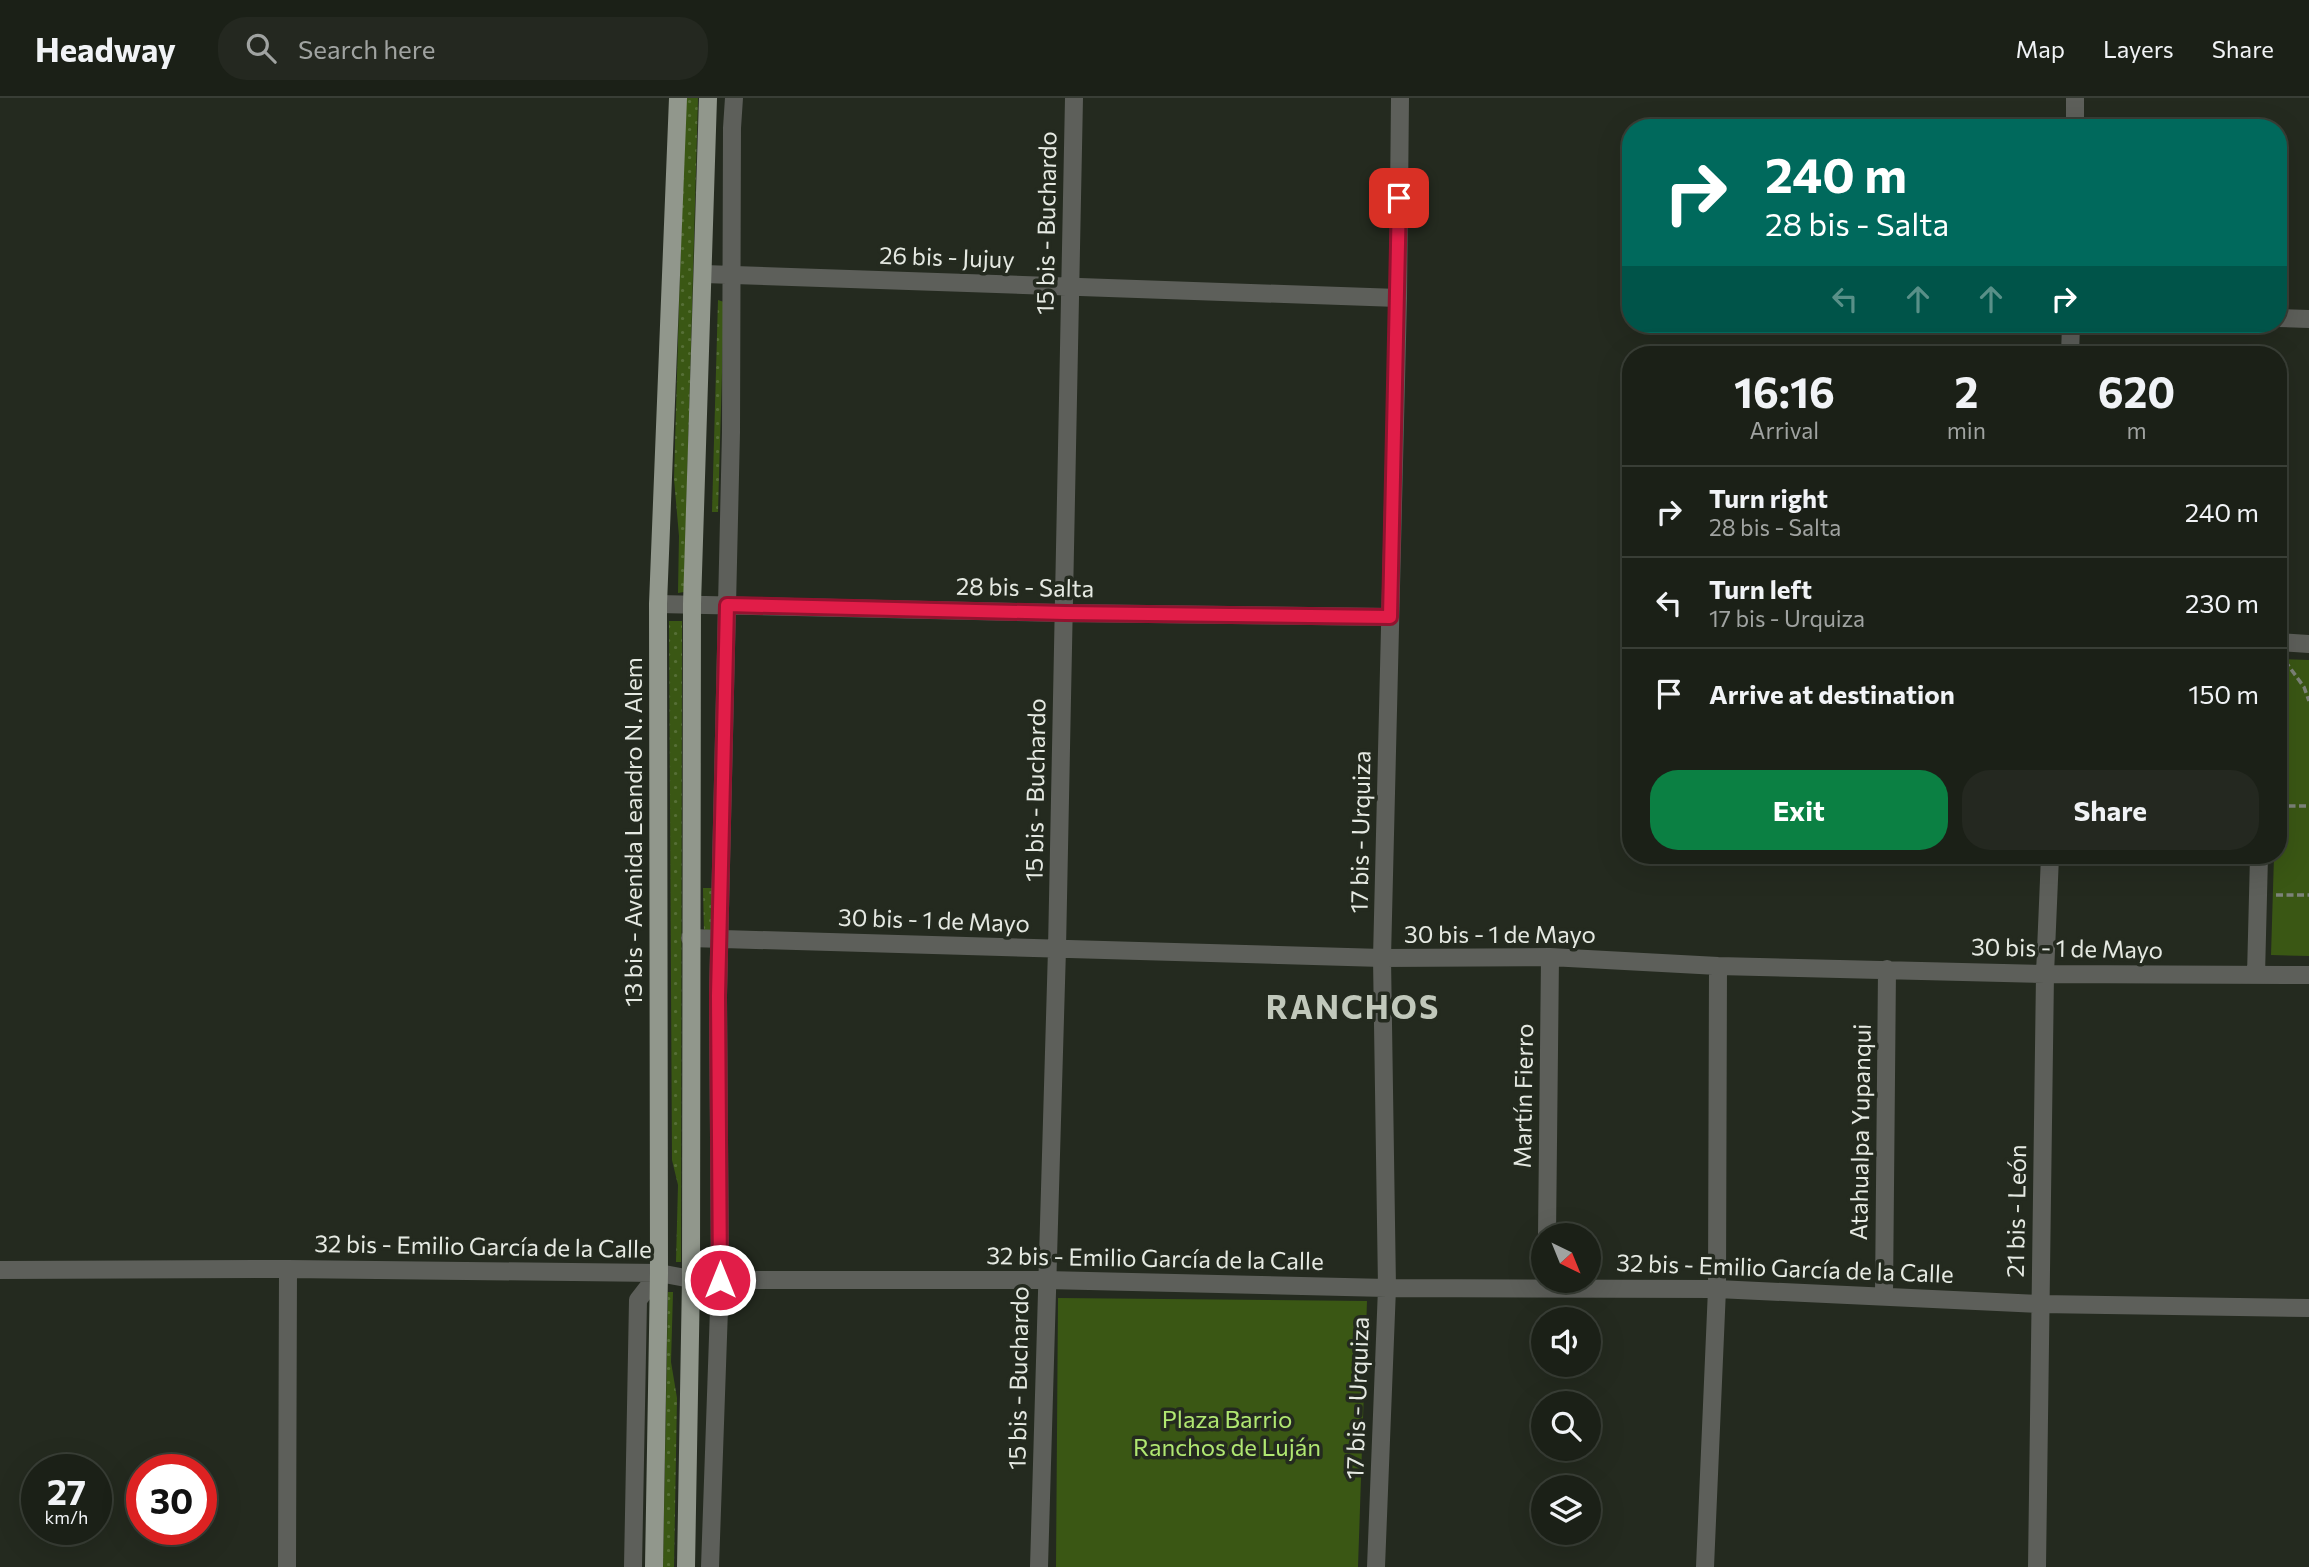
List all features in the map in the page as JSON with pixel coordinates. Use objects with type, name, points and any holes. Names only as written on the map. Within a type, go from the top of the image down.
[{"type":"main road","name":"13 bis - Avenida Leandro N. Alem","points":[[654,1567],[659,1273],[658,604],[678,98]]},
{"type":"main road","points":[[686,1567],[691,1279],[692,604],[708,98]]},
{"type":"street","points":[[710,1567],[720,1280],[719,939],[734,98]]},
{"type":"street","name":"15 bis - Buchardo","points":[[1039,1567],[1057,949],[1074,98]]},
{"type":"street","name":"17 bis - Urquiza","points":[[1377,1567],[1387,1288],[1382,958],[1398,298],[1400,98]]},
{"type":"street","points":[[2075,98],[2075,119]]},
{"type":"street","name":"26 bis - Jujuy","points":[[704,274],[1398,298]]},
{"type":"street","points":[[2287,318],[2309,319]]},
{"type":"street","name":"28 bis - Salta","points":[[658,604],[1390,617]]},
{"type":"street","points":[[2287,643],[2309,644]]},
{"type":"street","name":"21 bis - León","points":[[2037,1567],[2045,974],[2050,864]]},
{"type":"street","points":[[2256,975],[2259,864]]},
{"type":"street","name":"30 bis - 1 de Mayo","points":[[690,938],[1382,958],[1550,957],[1718,965],[2045,974],[2309,975]]},
{"type":"street","name":"Martín Fierro","points":[[1548,1223],[1550,957]]},
{"type":"street","points":[[1705,1567],[1717,1289],[1718,965]]},
{"type":"street","name":"Atahualpa Yupanqui","points":[[1884,1295],[1886,969]]},
{"type":"street","points":[[287,1567],[288,1269]]},
{"type":"street","name":"32 bis - Emilio García de la Calle","points":[[0,1270],[288,1269],[659,1273],[691,1279],[720,1280],[1046,1280],[1387,1288],[1531,1284]]},
{"type":"street","points":[[633,1567],[638,1300],[659,1273]]},
{"type":"street","name":"32 bis - Emilio García de la Calle","points":[[1601,1286],[1884,1295],[2040,1304],[2309,1308]]},
{"type":"path","points":[[2287,665],[2298,677],[2309,701]]},
{"type":"path","points":[[2287,806],[2309,806]]},
{"type":"path","points":[[2258,896],[2309,895]]},
{"type":"green space","points":[[685,98],[698,98],[684,592],[678,593],[679,536],[674,479]]},
{"type":"green space","points":[[718,300],[724,302],[718,512],[712,512]]},
{"type":"green space","points":[[669,621],[682,621],[681,1262],[676,1262],[678,1185],[672,1160]]},
{"type":"green space","points":[[2287,659],[2309,660],[2309,956],[2271,955],[2274,864],[2287,864]]},
{"type":"green space","points":[[703,888],[712,888],[713,932],[704,932]]},
{"type":"green space","points":[[668,1292],[673,1292],[671,1362],[677,1398],[674,1567],[663,1567]]},
{"type":"green space","name":"Plaza Barrio Ranchos de Luján","points":[[1058,1298],[1367,1301],[1358,1567],[1056,1567]]},
{"type":"district","name":"RANCHOS","points":[[1353,1008]]},
{"type":"route","points":[[720,1280],[718,996],[727,605],[1390,617],[1399,198]]}]
